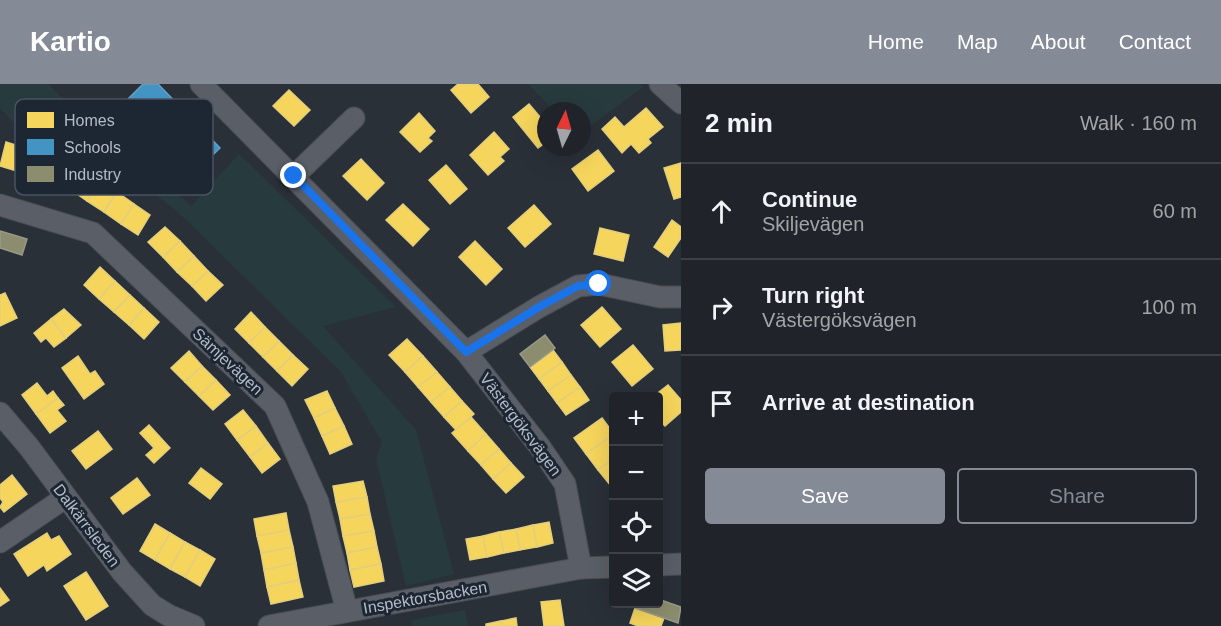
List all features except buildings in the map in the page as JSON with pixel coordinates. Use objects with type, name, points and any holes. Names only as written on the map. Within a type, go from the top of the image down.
[{"type":"street","name":"Västergöksvägen","points":[[201,84],[466,352],[540,447],[565,484],[581,568]]},
{"type":"street","points":[[663,85],[681,103]]},
{"type":"street","points":[[294,176],[354,118]]},
{"type":"street","name":"Sämjevägen","points":[[0,205],[93,233],[275,406],[318,502],[347,611]]},
{"type":"street","points":[[466,352],[578,286],[599,284],[660,297],[681,297]]},
{"type":"street","name":"Dalkärrsleden","points":[[0,413],[122,572],[152,605],[177,623]]},
{"type":"street","points":[[0,542],[66,497]]},
{"type":"street","points":[[663,565],[681,564]]},
{"type":"street","points":[[581,568],[609,567]]},
{"type":"street","name":"Inspektorsbacken","points":[[269,626],[581,568]]},
{"type":"green space","points":[[0,84],[48,84],[63,99],[15,99],[15,124],[0,108]]},
{"type":"green space","points":[[528,84],[640,84],[643,87],[591,125],[591,102],[545,102]]},
{"type":"green space","points":[[239,154],[396,307],[323,326],[416,430],[454,574],[406,586],[376,459],[382,442],[341,372],[179,213],[156,195],[178,195],[191,206],[201,195],[213,195],[213,182]]},
{"type":"green space","points":[[465,610],[468,626],[412,626],[411,620]]},
{"type":"route","points":[[294,176],[466,352],[578,286],[599,284]]}]
